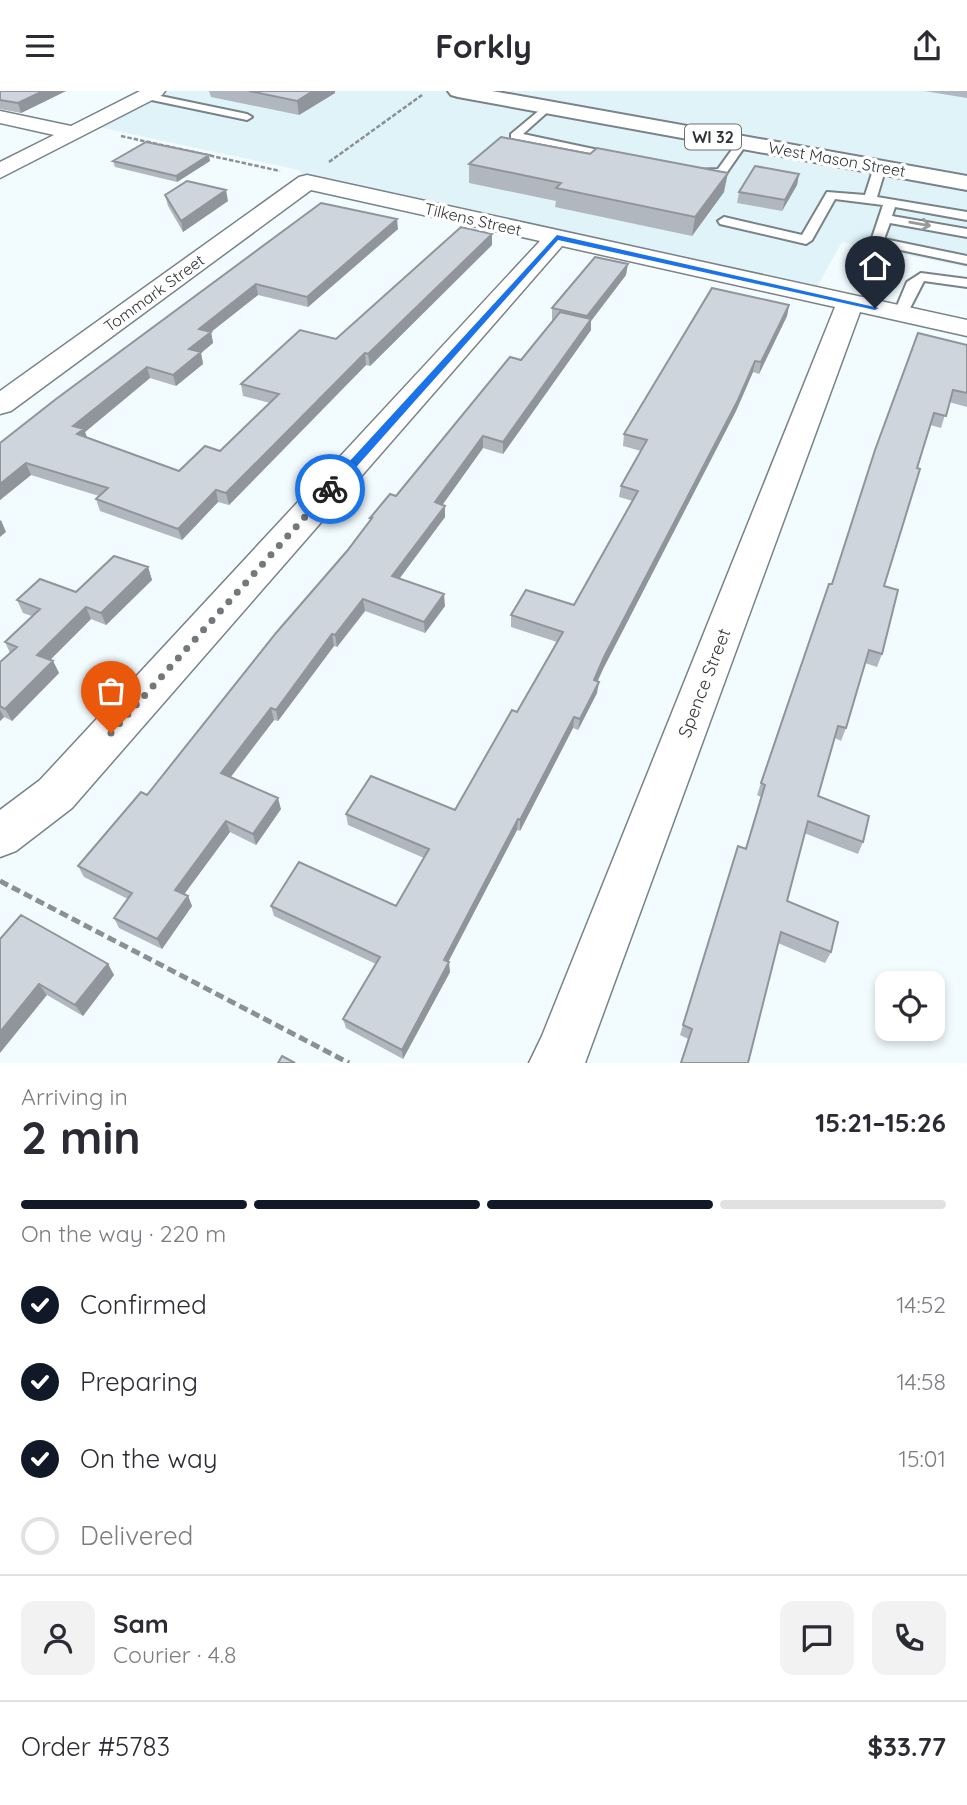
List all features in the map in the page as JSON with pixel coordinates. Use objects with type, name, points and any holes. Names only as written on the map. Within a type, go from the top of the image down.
[{"type":"main road","name":"West Mason Street","points":[[458,91],[967,183]]},
{"type":"street","points":[[0,171],[150,93]]},
{"type":"street","points":[[0,117],[79,130]]},
{"type":"street","name":"Tilkens Street","points":[[307,182],[967,328]]},
{"type":"street","name":"Tommark Street","points":[[0,405],[307,182]]},
{"type":"street","points":[[0,836],[56,794],[557,237]]},
{"type":"street","name":"Spence Street","points":[[556,1063],[562,1054],[850,302]]},
{"type":"lane","points":[[150,93],[247,117]]},
{"type":"lane","points":[[547,107],[515,136],[630,159]]},
{"type":"lane","points":[[682,169],[709,174],[721,173],[743,142]]},
{"type":"lane","points":[[870,199],[880,167]]},
{"type":"lane","points":[[724,221],[806,240],[831,195],[967,216]]},
{"type":"lane","points":[[890,203],[877,241],[967,260]]},
{"type":"lane","points":[[885,218],[961,232],[948,256]]},
{"type":"lane","points":[[901,313],[914,282],[921,277],[967,283]]},
{"type":"path","points":[[79,130],[284,172],[307,182]]},
{"type":"path","points":[[0,881],[349,1063]]},
{"type":"shaded area","points":[[155,91],[967,91],[967,267],[842,242],[813,294],[307,182],[299,170],[89,125]]},
{"type":"building","points":[[0,91],[43,91],[18,103],[0,100]]},
{"type":"building","points":[[249,91],[313,91],[297,101]]},
{"type":"building","points":[[501,137],[590,154],[597,148],[728,173],[695,217],[556,188],[561,183],[469,164]]},
{"type":"building","points":[[146,142],[209,155],[176,176],[113,161]]},
{"type":"building","points":[[755,166],[799,174],[785,200],[739,192]]},
{"type":"building","points":[[187,181],[226,190],[181,221],[165,195]]},
{"type":"building","points":[[321,203],[397,219],[307,297],[256,284],[199,329],[211,332],[189,349],[201,352],[173,375],[147,367],[73,426],[84,429],[77,434],[179,471],[205,446],[220,451],[279,394],[241,384],[300,330],[336,339],[461,227],[492,234],[368,354],[365,353],[226,493],[216,490],[178,529],[96,499],[108,488],[26,463],[0,484],[0,443]]},
{"type":"building","points":[[595,257],[628,264],[587,316],[552,308]]},
{"type":"building","points":[[712,288],[789,305],[761,362],[755,361],[738,400],[604,657],[594,680],[599,682],[580,719],[574,717],[520,820],[518,819],[444,960],[449,962],[402,1050],[343,1019],[380,957],[271,906],[299,862],[396,906],[429,849],[346,814],[371,776],[455,810],[512,710],[517,712],[563,632],[511,615],[526,590],[574,605],[638,491],[621,486],[647,440],[624,434]]},
{"type":"building","points":[[560,312],[591,319],[503,442],[483,436],[435,502],[445,506],[392,576],[444,594],[424,622],[363,599],[335,635],[332,634],[276,710],[271,708],[221,773],[278,798],[253,834],[226,821],[175,890],[188,896],[157,939],[114,918],[132,893],[78,866],[141,792],[147,795],[276,633],[347,551],[390,494],[396,496],[510,357],[521,360]]},
{"type":"building","points":[[918,333],[967,345],[967,393],[953,390],[946,416],[934,413],[884,586],[898,590],[882,654],[869,650],[846,728],[838,726],[818,796],[869,816],[863,842],[808,821],[787,901],[838,922],[831,952],[781,932],[748,1063],[681,1063],[692,1029],[683,1025],[738,846],[746,849],[765,785],[761,783]]},
{"type":"building","points":[[114,556],[148,567],[101,613],[86,607],[37,655],[53,661],[5,709],[0,706],[0,662],[17,647],[5,642],[40,609],[17,600],[40,579],[76,592]]},
{"type":"building","points":[[21,915],[108,964],[75,1005],[39,984],[0,1032],[0,939]]},
{"type":"building","points":[[282,1056],[295,1063],[278,1063]]},
{"type":"way so far","points":[[111,733],[330,489]]},
{"type":"route","points":[[330,489],[557,237],[875,308]]}]
